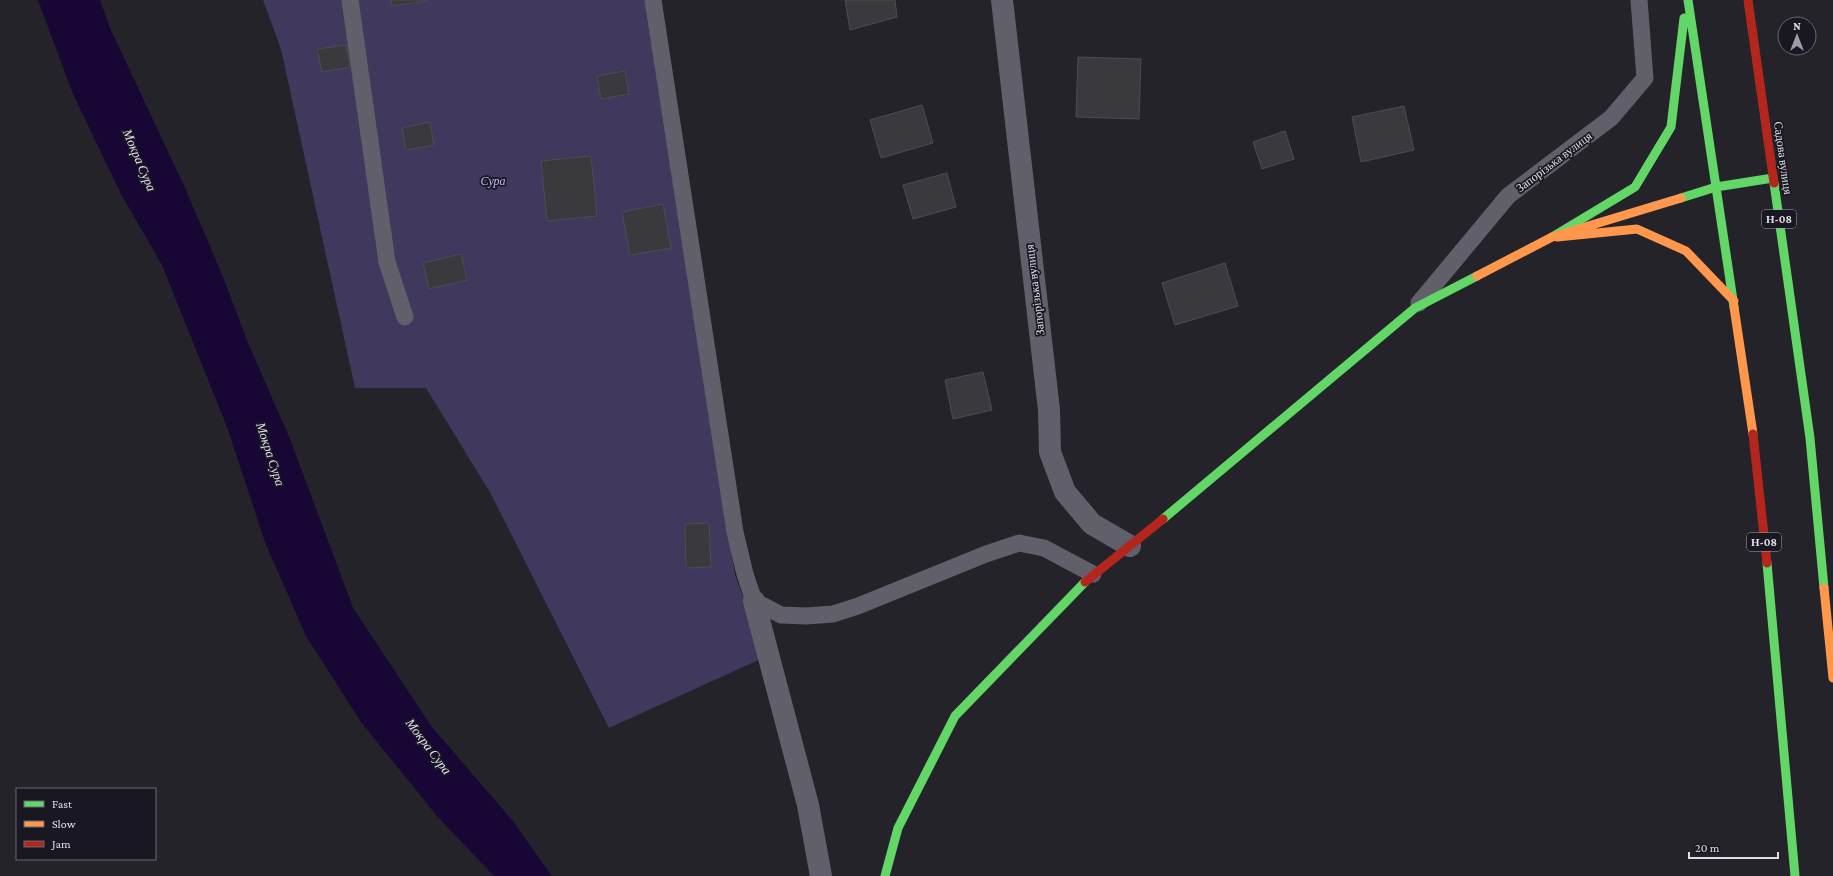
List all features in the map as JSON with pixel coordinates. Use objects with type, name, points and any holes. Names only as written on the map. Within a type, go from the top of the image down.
[{"type":"main road","points":[[885,876],[898,828],[955,716],[1093,574],[1130,546],[1415,308],[1552,237],[1636,187],[1671,127],[1687,0]]},
{"type":"main road","name":"Н-08","points":[[1687,0],[1755,446],[1795,876]]},
{"type":"main road","name":"Садова вулиця","points":[[1748,0],[1810,438],[1833,678]]},
{"type":"main road","points":[[1552,237],[1716,187],[1773,178]]},
{"type":"main road","points":[[1552,237],[1637,229],[1686,251],[1734,301]]},
{"type":"street","name":"Запорізька вулиця","points":[[1002,0],[1049,410],[1050,452],[1065,492],[1074,503],[1092,524],[1130,546]]},
{"type":"street","points":[[754,601],[808,805],[821,876]]},
{"type":"lane","points":[[350,0],[387,262],[406,317]]},
{"type":"lane","points":[[653,0],[735,532],[745,574],[754,601],[781,615],[806,616],[833,614],[858,606],[986,554],[1019,543],[1044,548],[1093,574]]},
{"type":"lane","name":"Запорізька вулиця","points":[[1415,308],[1508,196],[1611,118],[1645,78],[1639,0]]},
{"type":"green space","name":"Сура","points":[[263,0],[646,0],[735,575],[765,657],[609,728],[491,494],[426,388],[355,388],[281,49]]},
{"type":"water","name":"Мокра Сура","points":[[38,0],[100,0],[110,28],[185,188],[221,272],[248,343],[290,439],[353,608],[431,726],[512,820],[552,876],[494,876],[437,816],[361,722],[306,636],[265,542],[227,427],[162,265],[121,194],[73,94]]},
{"type":"building","points":[[391,0],[427,0],[428,1],[392,6]]},
{"type":"building","points":[[845,0],[895,0],[897,17],[850,30]]},
{"type":"building","points":[[346,45],[350,67],[322,72],[317,49]]},
{"type":"building","points":[[1078,57],[1141,59],[1139,119],[1076,117]]},
{"type":"building","points":[[625,71],[629,94],[601,99],[597,76]]},
{"type":"building","points":[[922,105],[933,143],[881,158],[870,120]]},
{"type":"building","points":[[1404,106],[1414,150],[1361,162],[1352,117]]},
{"type":"building","points":[[430,122],[434,145],[406,150],[402,128]]},
{"type":"building","points":[[1285,131],[1294,159],[1262,169],[1253,142]]},
{"type":"building","points":[[591,156],[597,216],[547,221],[541,161]]},
{"type":"building","points":[[947,173],[956,207],[913,219],[903,185]]},
{"type":"building","points":[[663,204],[671,248],[630,255],[622,212]]},
{"type":"building","points":[[461,254],[467,280],[429,289],[423,263]]},
{"type":"building","points":[[1225,263],[1238,306],[1175,325],[1162,283]]},
{"type":"building","points":[[983,372],[992,410],[953,419],[945,380]]},
{"type":"building","points":[[709,523],[711,567],[686,568],[685,524]]},
{"type":"traffic: fast","points":[[1688,0],[1734,307]]},
{"type":"traffic: fast","points":[[1552,237],[1635,187],[1671,127],[1684,18]]},
{"type":"traffic: fast","points":[[1681,198],[1716,187],[1773,178]]},
{"type":"traffic: fast","points":[[1774,183],[1810,438],[1824,588]]},
{"type":"traffic: fast","points":[[1163,519],[1415,308],[1477,276]]},
{"type":"traffic: fast","points":[[1767,563],[1795,876]]},
{"type":"traffic: fast","points":[[885,876],[898,828],[955,716],[1085,582]]},
{"type":"traffic: slow","points":[[1477,276],[1552,237],[1681,198]]},
{"type":"traffic: slow","points":[[1557,237],[1637,229],[1686,251],[1734,301]]},
{"type":"traffic: slow","points":[[1734,307],[1753,434]]},
{"type":"traffic: slow","points":[[1824,588],[1833,678]]},
{"type":"traffic: jam","points":[[1748,0],[1774,183]]},
{"type":"traffic: jam","points":[[1753,434],[1767,563]]},
{"type":"traffic: jam","points":[[1085,582],[1163,519]]}]
